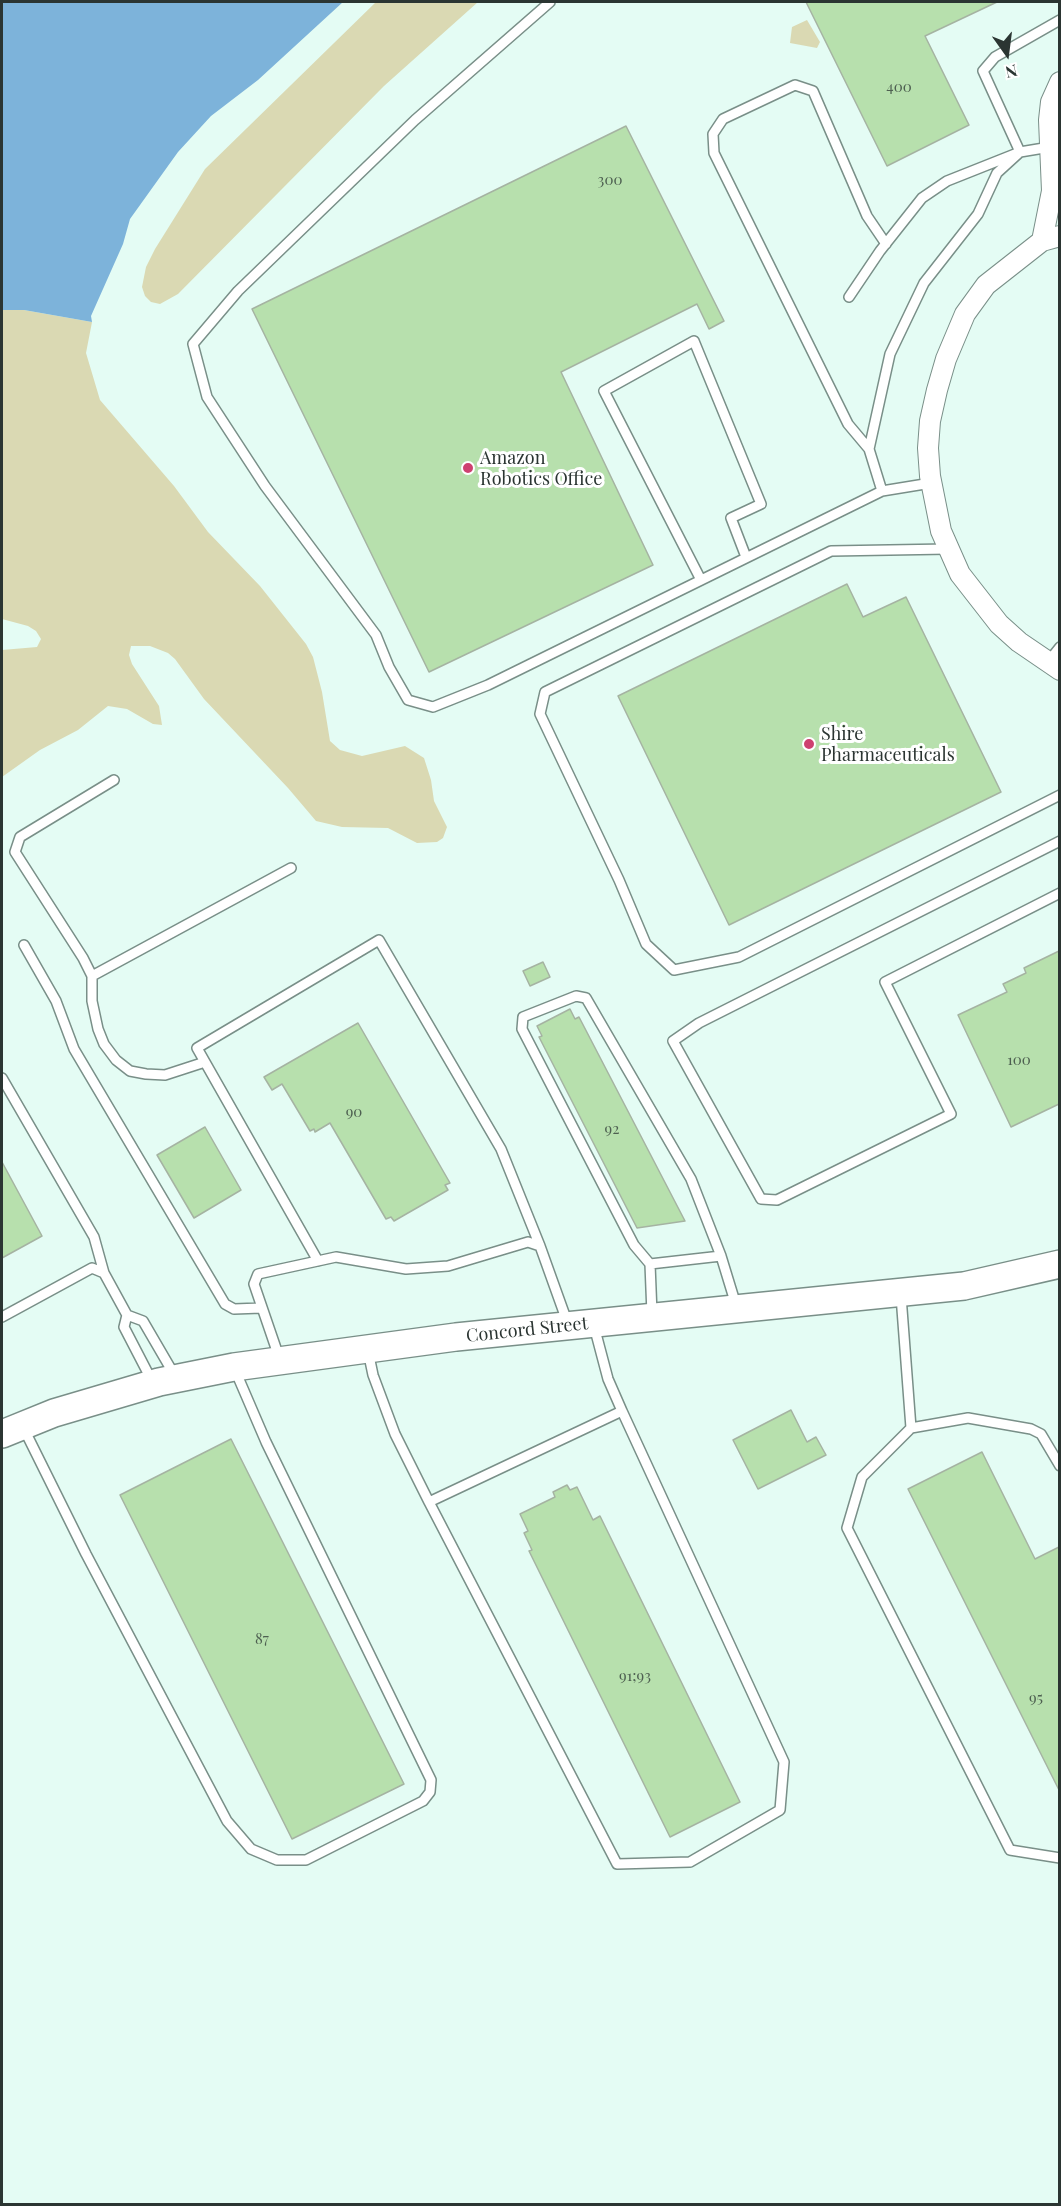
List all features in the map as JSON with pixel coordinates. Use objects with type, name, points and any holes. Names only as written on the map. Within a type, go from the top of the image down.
[{"type":"street","points":[[1055,660],[999,624],[972,592],[948,549],[941,531],[931,483],[928,448],[930,421],[946,358],[965,314],[987,285],[1051,238],[1051,102],[1059,82]]},
{"type":"street","name":"Concord Street","points":[[12,1429],[54,1413],[165,1381],[234,1367],[367,1348],[901,1294],[1003,1279],[1059,1264]]},
{"type":"lane","points":[[550,2],[410,126],[238,291],[193,344],[207,397],[265,486],[376,635],[389,667],[408,700],[433,707],[488,685],[882,491],[931,483]]},
{"type":"lane","points":[[1020,152],[984,71],[995,57],[1059,20]]},
{"type":"lane","points":[[882,491],[869,449],[848,424],[714,153],[713,134],[723,119],[795,85],[813,91],[867,216],[886,244]]},
{"type":"lane","points":[[849,297],[922,198],[947,181],[1020,152],[1050,147]]},
{"type":"lane","points":[[869,449],[890,354],[924,283],[978,214],[997,173],[1020,152]]},
{"type":"lane","points":[[701,580],[604,391],[694,341],[760,504],[731,518],[746,557]]},
{"type":"lane","points":[[948,549],[831,551],[545,692],[540,714],[614,869],[646,944],[674,970],[739,957],[1059,795]]},
{"type":"lane","points":[[114,780],[20,837],[15,852],[83,958],[92,976],[92,1001],[104,1044],[116,1060],[130,1071],[165,1075],[205,1062]]},
{"type":"lane","points":[[1059,841],[699,1023],[673,1041],[761,1199],[777,1200],[951,1114],[885,982],[1059,893]]},
{"type":"lane","points":[[92,976],[291,868]]},
{"type":"lane","points":[[318,1261],[198,1048],[379,940],[501,1149],[540,1245],[608,1379],[784,1762],[780,1810],[690,1862],[617,1864],[395,1434],[373,1375],[367,1348]]},
{"type":"lane","points":[[24,945],[56,1001],[74,1049],[225,1304],[234,1309],[261,1308]]},
{"type":"lane","points":[[652,1318],[650,1264],[634,1245],[522,1029],[523,1017],[576,996],[586,998],[691,1179],[721,1256],[738,1310]]},
{"type":"lane","points":[[2,1078],[94,1237],[104,1273],[127,1315],[143,1321],[165,1381]]},
{"type":"lane","points":[[280,1360],[254,1284],[258,1274],[336,1257],[406,1269],[448,1266],[528,1242],[540,1245]]},
{"type":"lane","points":[[650,1264],[721,1256]]},
{"type":"lane","points":[[2,1317],[92,1268],[104,1273]]},
{"type":"lane","points":[[901,1294],[911,1428]]},
{"type":"lane","points":[[127,1315],[124,1327],[165,1381]]},
{"type":"lane","points":[[12,1429],[86,1554],[227,1821],[251,1849],[277,1860],[306,1860],[423,1801],[430,1792],[431,1780],[266,1442],[234,1367]]},
{"type":"lane","points":[[429,1502],[622,1411]]},
{"type":"lane","points":[[1059,1466],[1041,1434],[1031,1429],[968,1418],[911,1428],[862,1478],[847,1528],[1010,1850],[1059,1858]]},
{"type":"green space","points":[[376,2],[478,2],[384,86],[178,294],[160,304],[151,302],[145,296],[142,287],[146,267],[205,169]]},
{"type":"green space","points":[[807,20],[820,42],[817,48],[790,43],[792,27]]},
{"type":"green space","points":[[2,310],[24,310],[92,322],[86,353],[100,400],[174,486],[208,532],[260,586],[306,644],[313,657],[322,692],[330,741],[340,750],[362,756],[405,746],[424,758],[431,780],[434,801],[447,827],[443,838],[437,842],[417,843],[388,828],[342,827],[316,821],[204,699],[175,659],[168,653],[150,646],[131,646],[129,655],[132,664],[159,706],[162,725],[153,724],[127,709],[108,706],[78,730],[40,750],[2,777],[2,650],[37,647],[41,639],[36,631],[28,626],[2,619]]},
{"type":"water","points":[[2,2],[343,2],[258,80],[211,116],[178,152],[130,219],[123,244],[91,316],[92,322],[24,310],[2,310]]},
{"type":"building","points":[[806,2],[997,2],[925,36],[969,125],[887,166]]},
{"type":"building","name":"Amazon Robotics Office","points":[[626,126],[724,321],[709,329],[697,304],[561,372],[653,565],[429,672],[252,309]]},
{"type":"building","name":"Shire Pharmaceuticals","points":[[847,584],[863,617],[906,597],[1001,792],[729,925],[618,696]]},
{"type":"building","points":[[1059,951],[1059,1104],[1011,1127],[958,1015],[1007,992],[1003,984],[1026,973],[1024,968]]},
{"type":"building","points":[[543,962],[550,977],[530,986],[523,971]]},
{"type":"building","points":[[570,1009],[575,1019],[579,1017],[685,1221],[637,1228],[539,1037],[542,1036],[537,1026]]},
{"type":"building","points":[[358,1023],[450,1183],[445,1185],[448,1190],[394,1221],[391,1217],[386,1219],[330,1123],[315,1132],[314,1129],[310,1131],[282,1084],[272,1090],[264,1077]]},
{"type":"building","points":[[205,1127],[241,1190],[194,1218],[157,1155]]},
{"type":"building","points":[[2,1162],[42,1236],[2,1258]]},
{"type":"building","points":[[791,1410],[807,1442],[816,1437],[826,1455],[758,1489],[733,1440]]},
{"type":"building","points":[[231,1439],[404,1784],[292,1839],[120,1495]]},
{"type":"building","points":[[982,1452],[1035,1559],[1059,1547],[1059,1790],[908,1489]]},
{"type":"building","points":[[567,1485],[570,1490],[577,1487],[593,1520],[600,1516],[740,1802],[670,1837],[529,1551],[532,1550],[524,1533],[528,1531],[520,1514],[555,1497],[553,1492]]},
{"type":"place","name":"Amazon Robotics Office","points":[[468,468]]},
{"type":"place","name":"Shire Pharmaceuticals","points":[[809,744]]}]
